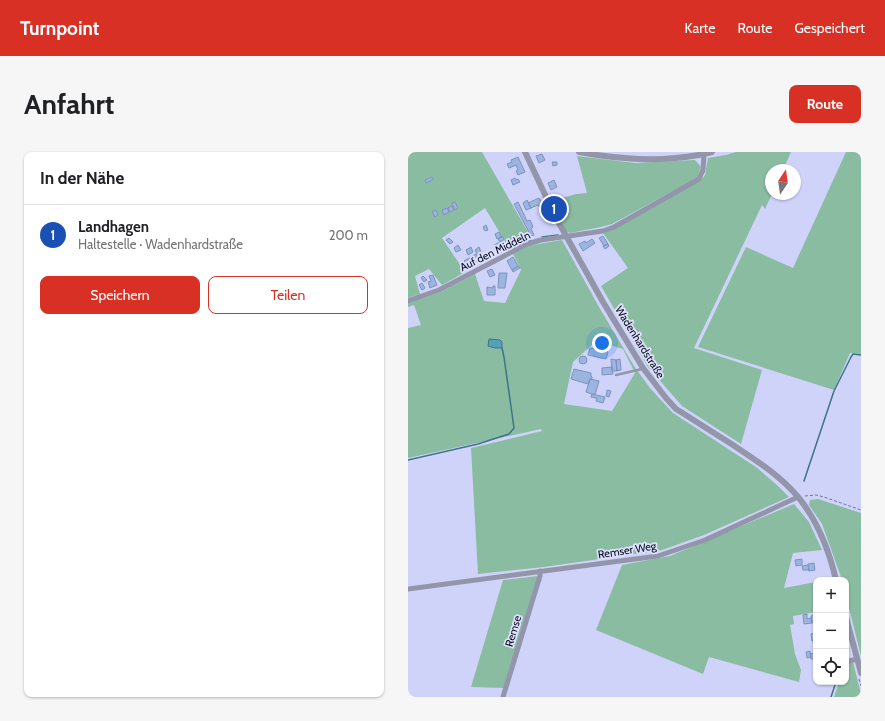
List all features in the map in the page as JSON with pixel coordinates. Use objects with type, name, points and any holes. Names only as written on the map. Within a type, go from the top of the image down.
[{"type":"street","name":"Wadenhardstraße","points":[[525,152],[565,236],[643,368],[661,392],[676,408],[758,461],[780,479],[798,497],[810,514],[823,538],[832,562],[835,577]]},
{"type":"street","points":[[579,152],[618,158],[642,159],[674,158],[712,152]]},
{"type":"street","name":"Auf den Middeln","points":[[408,301],[439,290],[527,244],[541,240],[603,231],[614,227],[699,179],[703,170],[704,154]]},
{"type":"street","name":"Remser Weg","points":[[408,589],[658,556],[705,540],[798,497]]},
{"type":"street","name":"Remse","points":[[503,697],[540,576],[540,571]]},
{"type":"street","points":[[849,628],[861,673]]},
{"type":"street","points":[[849,661],[857,659]]},
{"type":"lane","points":[[616,375],[643,368]]},
{"type":"path","points":[[798,497],[816,495],[861,510]]},
{"type":"green space","points":[[408,152],[482,152],[532,239],[509,248],[485,208],[442,238],[465,272],[442,285],[429,269],[415,276],[420,294],[408,298]]},
{"type":"green space","points":[[736,152],[791,152],[786,164],[765,164],[765,200],[769,200],[765,209],[762,205],[694,348],[762,370],[741,444],[682,406],[648,367],[601,286],[628,268],[603,233],[701,180],[705,175],[708,158]]},
{"type":"green space","points":[[846,152],[861,152],[861,354],[850,353],[834,390],[698,347],[746,247],[793,268]]},
{"type":"green space","points":[[577,156],[635,163],[695,160],[701,167],[697,178],[612,224],[570,233],[566,231],[551,201],[576,194],[587,193]]},
{"type":"green space","points":[[562,240],[634,366],[650,388],[673,413],[756,467],[789,497],[704,535],[662,550],[544,567],[478,574],[471,448],[542,431],[541,429],[408,458],[408,328],[421,325],[414,305],[408,307],[408,303],[441,292],[475,274],[484,301],[505,303],[521,270],[513,254],[527,246]],"holes":[[[596,341],[623,349],[635,373],[612,411],[564,404],[573,362]]]},
{"type":"green space","points":[[818,499],[861,513],[861,656],[849,608],[849,577],[841,577],[822,524],[809,505],[810,500]]},
{"type":"green space","points":[[794,504],[809,522],[822,550],[793,553],[784,588],[813,583],[813,613],[793,616],[794,624],[790,625],[795,654],[801,670],[799,682],[709,657],[703,674],[596,630],[622,565],[670,556]]},
{"type":"green space","points":[[538,576],[504,688],[471,687],[503,580]]},
{"type":"green space","points":[[853,662],[861,697],[834,697],[838,685],[849,685],[849,663]]},
{"type":"water","points":[[489,339],[500,340],[502,342],[502,348],[488,346]]},
{"type":"building","points":[[542,154],[545,160],[539,163],[536,156]]},
{"type":"building","points":[[518,157],[525,172],[518,175],[516,165],[509,168],[507,164],[512,162],[511,160]]},
{"type":"building","points":[[552,162],[557,162],[557,165],[553,166]]},
{"type":"building","points":[[432,177],[434,179],[426,183],[425,180]]},
{"type":"building","points":[[515,178],[520,182],[513,185],[511,180]]},
{"type":"building","points":[[554,180],[557,187],[551,190],[548,183]]},
{"type":"building","points":[[539,198],[543,205],[539,207],[538,205],[531,208],[528,203]]},
{"type":"building","points":[[527,200],[531,208],[526,210],[523,203]]},
{"type":"building","points":[[455,202],[458,208],[455,210],[452,203]]},
{"type":"building","points":[[518,202],[527,221],[530,220],[532,224],[533,227],[531,229],[534,235],[531,236],[514,204]]},
{"type":"building","points":[[452,206],[454,210],[450,212],[448,208]]},
{"type":"building","points":[[447,208],[449,212],[444,215],[442,210]]},
{"type":"building","points":[[436,210],[438,215],[435,217],[432,212]]},
{"type":"building","points":[[486,225],[488,230],[485,231],[483,227]]},
{"type":"building","points":[[499,232],[502,237],[497,239],[495,234]]},
{"type":"building","points":[[603,236],[608,244],[604,246],[599,238]]},
{"type":"building","points":[[499,237],[503,237],[503,241],[499,241]]},
{"type":"building","points":[[449,238],[453,242],[450,244],[446,240]]},
{"type":"building","points":[[592,239],[595,243],[583,251],[579,244],[585,241],[586,243]]},
{"type":"building","points":[[502,241],[505,246],[497,250],[494,245]]},
{"type":"building","points":[[608,244],[609,246],[605,249],[603,246]]},
{"type":"building","points":[[458,245],[461,250],[456,252],[454,248]]},
{"type":"building","points":[[471,247],[473,252],[468,255],[466,250]]},
{"type":"building","points":[[479,247],[481,252],[477,254],[475,250]]},
{"type":"building","points":[[476,254],[479,260],[467,267],[464,261]]},
{"type":"building","points":[[513,257],[518,266],[512,270],[507,261]]},
{"type":"building","points":[[518,266],[520,268],[513,272],[512,270]]},
{"type":"building","points":[[492,269],[495,275],[490,277],[487,271]]},
{"type":"building","points":[[499,273],[507,273],[505,288],[498,288]]},
{"type":"building","points":[[433,275],[437,285],[430,288],[428,282],[431,281],[429,276]]},
{"type":"building","points":[[423,276],[427,280],[424,282],[421,278]]},
{"type":"building","points":[[422,283],[425,288],[422,290],[419,285]]},
{"type":"building","points":[[493,286],[495,286],[495,295],[487,295],[487,287],[493,288]]},
{"type":"building","points":[[590,348],[608,352],[606,359],[588,355]]},
{"type":"building","points":[[583,356],[586,357],[586,363],[583,364],[580,363],[579,360],[580,357]]},
{"type":"building","points":[[611,359],[616,360],[617,371],[612,371]]},
{"type":"building","points":[[620,359],[621,370],[617,371],[616,360]]},
{"type":"building","points":[[612,367],[613,374],[602,375],[602,368]]},
{"type":"building","points":[[574,369],[591,373],[592,379],[590,379],[588,384],[571,379]]},
{"type":"building","points":[[590,379],[599,381],[595,395],[586,392]]},
{"type":"building","points":[[607,390],[611,391],[609,397],[606,396]]},
{"type":"building","points":[[592,394],[605,397],[603,403],[596,401],[597,398],[591,397]]},
{"type":"building","points":[[802,559],[802,565],[796,566],[795,560]]},
{"type":"building","points":[[814,563],[815,570],[809,571],[808,564]]},
{"type":"building","points":[[808,565],[809,570],[803,570],[802,566]]},
{"type":"building","points":[[807,614],[807,619],[811,618],[812,623],[804,624],[803,615]]},
{"type":"building","points":[[813,615],[812,623],[811,616]]},
{"type":"building","points":[[813,633],[812,641],[811,634]]},
{"type":"building","points":[[810,651],[811,657],[807,658],[806,652]]},
{"type":"building","points":[[813,653],[813,659],[811,659],[810,654]]},
{"type":"waterway","points":[[542,237],[558,235]]},
{"type":"waterway","points":[[510,249],[531,240]]},
{"type":"waterway","points":[[408,460],[478,444],[509,434],[514,428],[502,348]]},
{"type":"waterway","points":[[804,481],[834,391],[853,354],[861,355]]},
{"type":"waterway","points":[[831,697],[835,685]]},
{"type":"place","name":"Landhagen","points":[[554,209]]}]
